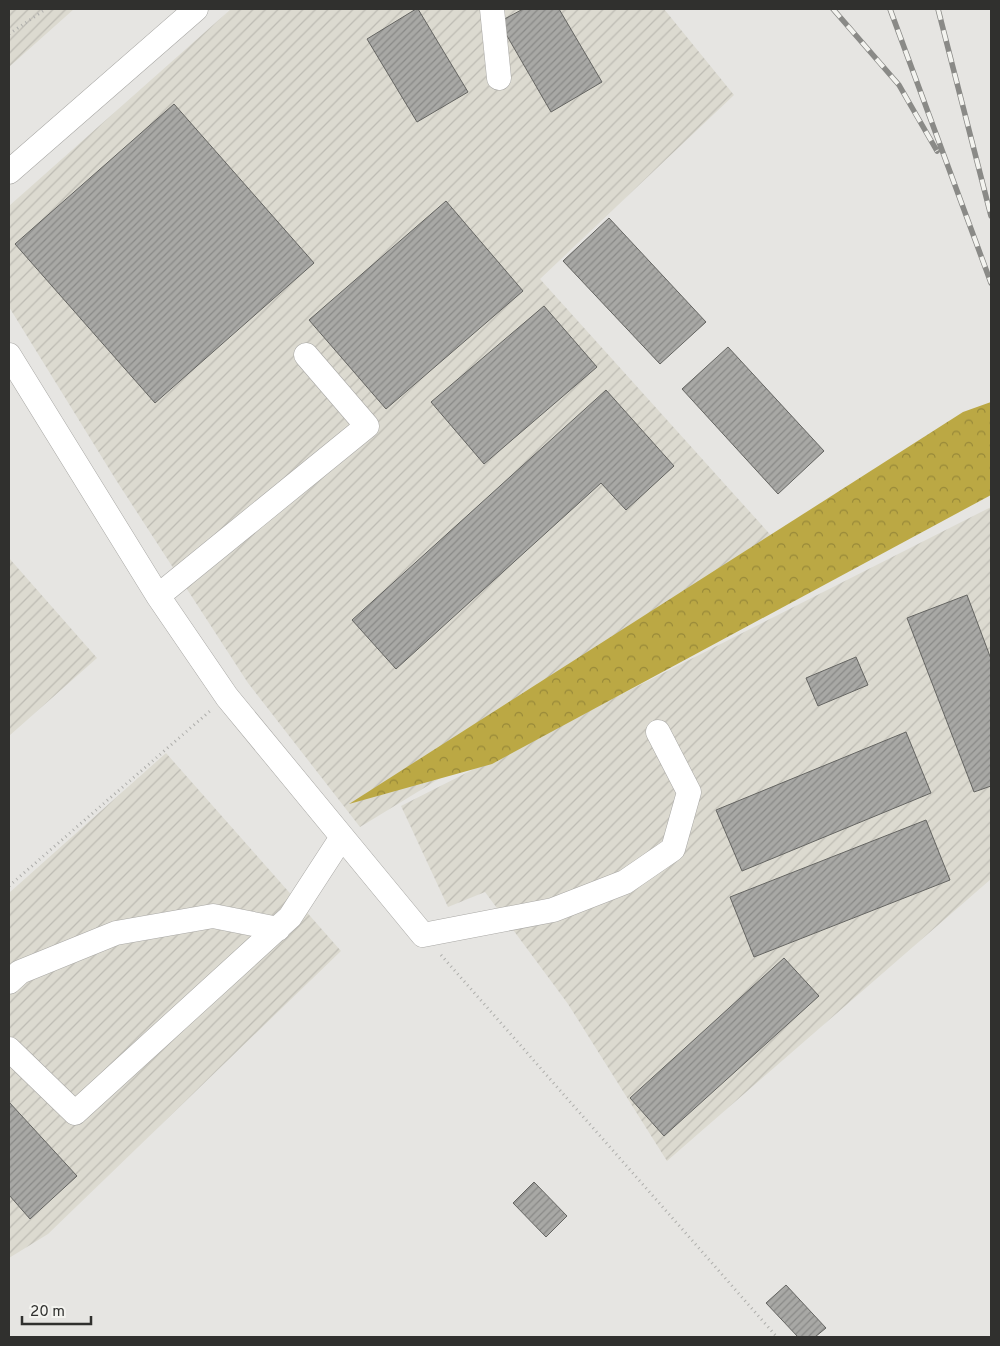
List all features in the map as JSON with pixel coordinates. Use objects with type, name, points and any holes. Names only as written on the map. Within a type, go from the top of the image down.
[{"type":"lane","points":[[9,172],[196,9]]},
{"type":"lane","points":[[492,9],[499,78]]},
{"type":"lane","points":[[9,354],[158,596],[227,697],[423,935],[554,910],[625,882],[673,849],[689,792],[658,732]]},
{"type":"lane","points":[[158,596],[367,426],[306,355]]},
{"type":"lane","points":[[9,1049],[75,1113],[290,918],[342,837]]},
{"type":"lane","points":[[9,982],[20,972],[116,933],[213,916],[278,929]]},
{"type":"path","points":[[9,34],[46,9]]},
{"type":"path","points":[[9,886],[227,697]]},
{"type":"path","points":[[423,935],[777,1337]]},
{"type":"shaded area","points":[[9,9],[74,9],[9,67]]},
{"type":"shaded area","points":[[231,9],[664,9],[734,95],[540,279],[795,562],[360,827],[248,683],[116,480],[9,307],[9,206]]},
{"type":"shaded area","points":[[991,507],[991,879],[667,1161],[568,1004],[485,892],[448,907],[401,806]]},
{"type":"shaded area","points":[[9,558],[97,658],[9,736]]},
{"type":"shaded area","points":[[166,753],[341,951],[48,1234],[9,1258],[9,893]]},
{"type":"green space","points":[[991,402],[991,495],[492,764],[349,804],[963,412]]},
{"type":"building","points":[[418,9],[468,92],[417,122],[367,39]]},
{"type":"building","points":[[523,9],[559,9],[602,82],[551,112],[499,22]]},
{"type":"building","points":[[174,104],[314,263],[155,403],[15,244]]},
{"type":"building","points":[[446,201],[523,291],[386,409],[309,320]]},
{"type":"building","points":[[609,218],[706,322],[660,364],[563,261]]},
{"type":"building","points":[[544,306],[597,367],[484,464],[431,402]]},
{"type":"building","points":[[728,347],[824,451],[778,494],[682,389]]},
{"type":"building","points":[[606,390],[674,466],[626,510],[601,483],[396,669],[352,620]]},
{"type":"building","points":[[967,595],[991,659],[991,786],[974,792],[907,618]]},
{"type":"building","points":[[856,657],[868,685],[818,706],[806,678]]},
{"type":"building","points":[[906,732],[931,793],[742,871],[716,810]]},
{"type":"building","points":[[926,820],[950,880],[754,957],[730,897]]},
{"type":"building","points":[[784,958],[819,996],[664,1136],[630,1098]]},
{"type":"building","points":[[9,1102],[77,1176],[30,1219],[9,1195]]},
{"type":"building","points":[[534,1182],[567,1216],[546,1237],[513,1203]]},
{"type":"building","points":[[786,1285],[826,1328],[815,1337],[798,1337],[766,1303]]},
{"type":"railway","points":[[833,9],[899,85],[937,151]]},
{"type":"railway","points":[[890,9],[991,283]]},
{"type":"railway","points":[[938,9],[991,216]]}]
